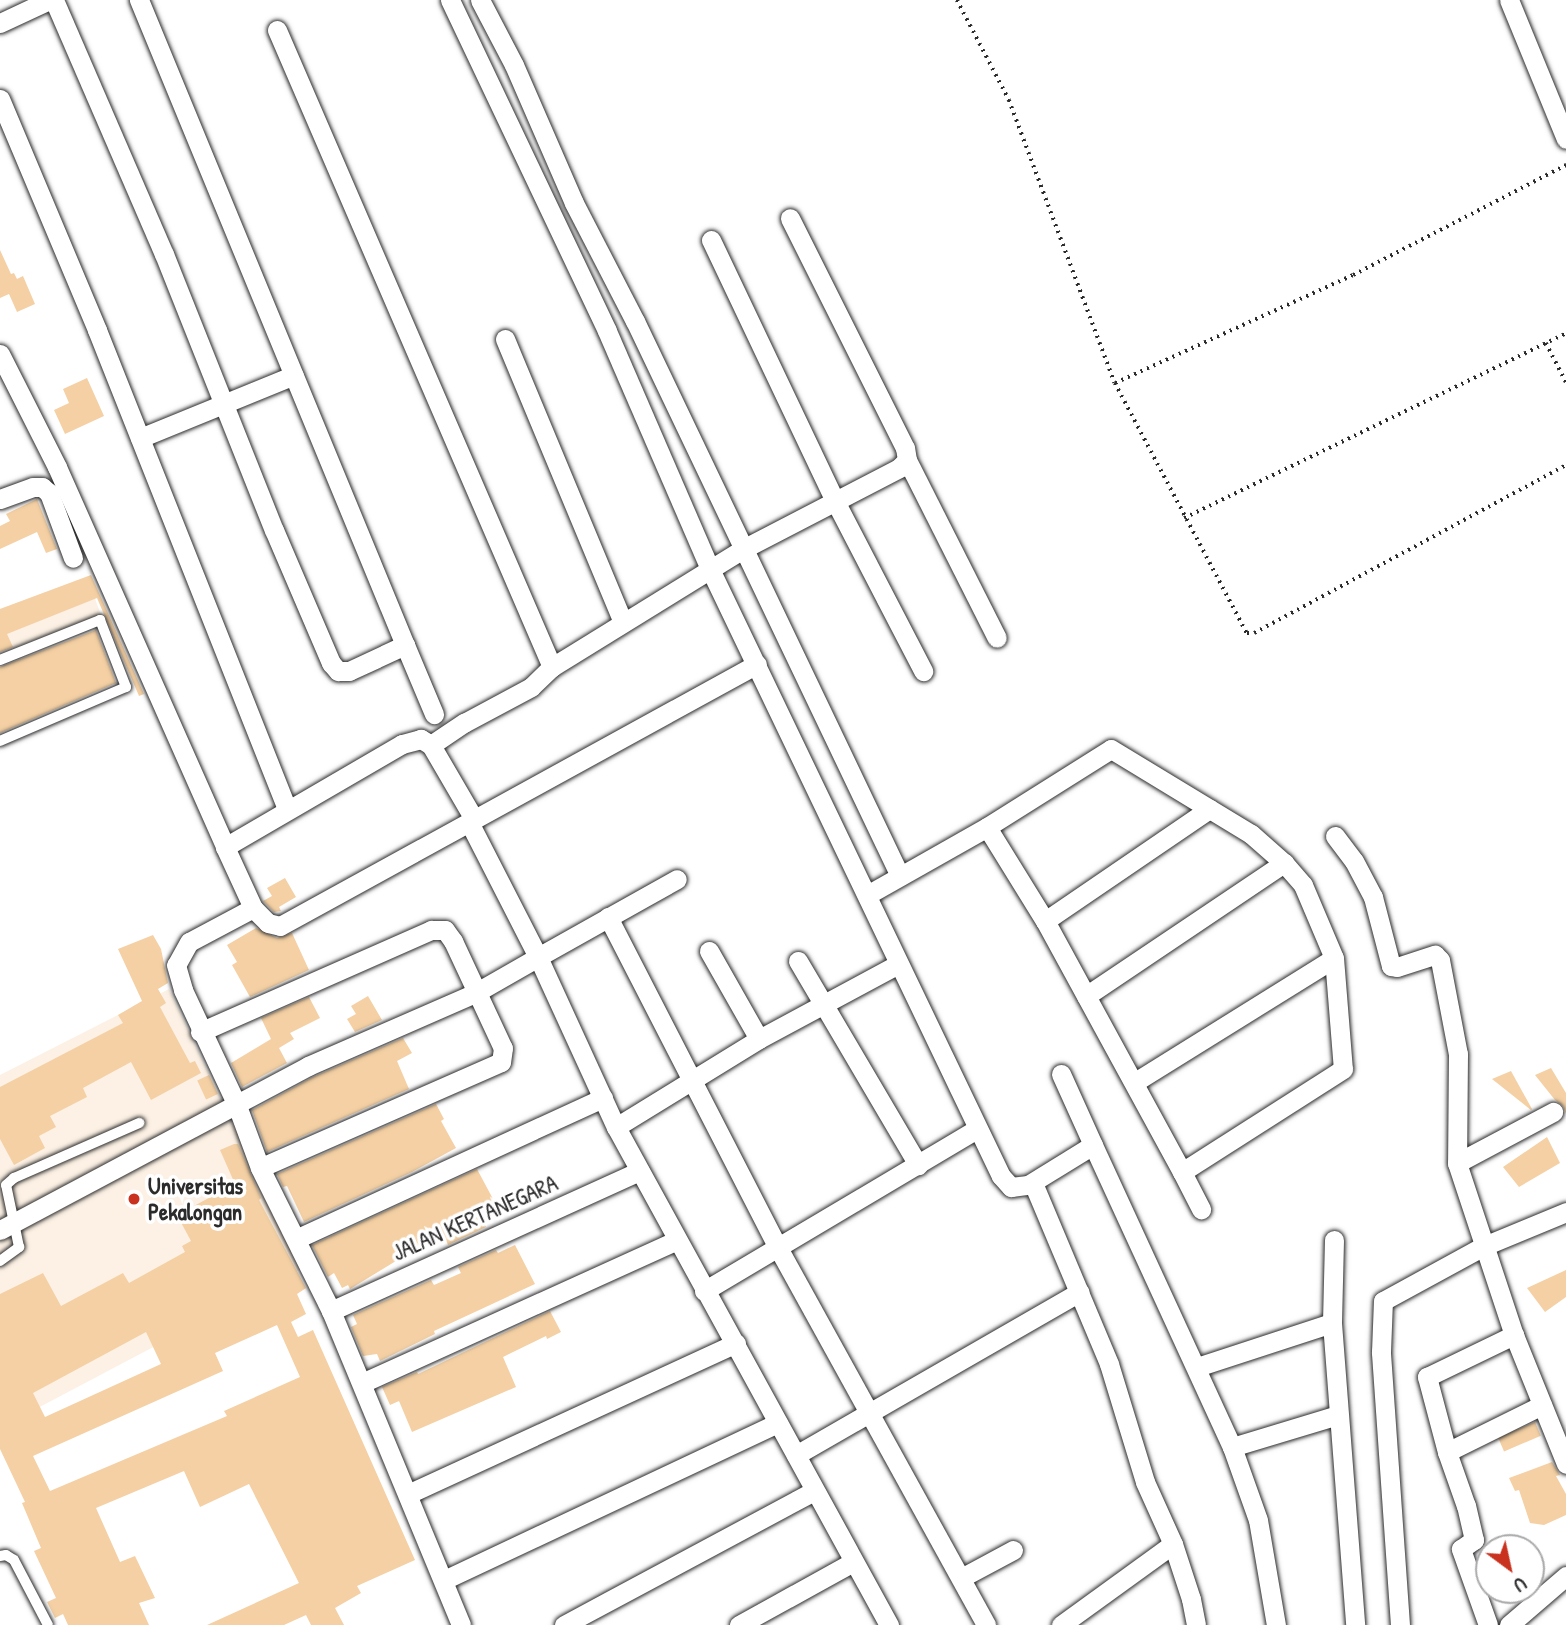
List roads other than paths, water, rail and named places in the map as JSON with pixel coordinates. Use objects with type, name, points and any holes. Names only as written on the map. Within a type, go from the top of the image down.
[{"type":"street","points":[[0,23],[49,0]]},
{"type":"street","points":[[54,0],[331,663],[338,671],[349,671],[405,645]]},
{"type":"street","points":[[139,0],[434,714]]},
{"type":"street","points":[[450,0],[607,331],[710,569],[977,1129],[1005,1182],[1019,1188],[1033,1183],[1093,1145]]},
{"type":"street","points":[[480,0],[514,65],[573,203],[635,321],[900,876]]},
{"type":"street","points":[[1509,0],[1566,139]]},
{"type":"street","points":[[277,30],[552,667]]},
{"type":"street","points":[[0,99],[140,438],[287,808]]},
{"type":"street","points":[[790,218],[997,638]]},
{"type":"street","points":[[711,240],[834,499],[923,671]]},
{"type":"street","points":[[505,339],[623,622]]},
{"type":"street","points":[[3,365],[57,467],[253,908],[268,923],[280,926],[757,664]]},
{"type":"street","points":[[140,438],[294,375]]},
{"type":"street","points":[[431,745],[464,723],[531,687],[552,667],[743,549],[834,499],[900,468],[908,460]]},
{"type":"street","points":[[0,499],[33,486],[42,487],[49,493],[73,558]]},
{"type":"street","points":[[225,847],[287,808],[402,744],[421,739],[431,745],[472,821],[617,1127],[704,1291],[736,1343],[889,1625]]},
{"type":"street","points":[[867,895],[987,827],[1108,749],[1251,834],[1284,863],[1303,885],[1334,958],[1343,1069],[1182,1172]]},
{"type":"street","points":[[1045,921],[1209,809]]},
{"type":"street","points":[[987,827],[1045,921],[1135,1082],[1201,1209]]},
{"type":"street","points":[[1335,836],[1354,861],[1373,897],[1391,966],[1397,967],[1435,955],[1440,960],[1458,1054],[1457,1163],[1514,1335],[1566,1464]]},
{"type":"street","points":[[1086,996],[1284,863]]},
{"type":"street","points":[[7,1226],[308,1066],[477,992],[677,878]]},
{"type":"street","points":[[253,908],[189,942],[176,965],[200,1032],[236,1104],[260,1168],[331,1311],[461,1625]]},
{"type":"street","points":[[608,917],[777,1246],[986,1625]]},
{"type":"street","points":[[200,1032],[431,930],[445,930],[453,941],[503,1048],[501,1062],[260,1168]]},
{"type":"street","points":[[709,951],[759,1039]]},
{"type":"street","points":[[1135,1082],[1334,958]]},
{"type":"street","points":[[798,961],[918,1165]]},
{"type":"street","points":[[617,1127],[759,1039],[898,964]]},
{"type":"street","points":[[1061,1074],[1232,1447],[1258,1520],[1276,1625]]},
{"type":"street","points":[[296,1239],[603,1098]]},
{"type":"street","points":[[1457,1163],[1553,1112]]},
{"type":"street","points":[[704,1291],[977,1129]]},
{"type":"street","name":"JALAN KERTANEGARA","points":[[331,1311],[640,1171]]},
{"type":"street","points":[[1033,1183],[1113,1375],[1145,1482],[1173,1544],[1191,1599],[1196,1625]]},
{"type":"street","points":[[1400,1625],[1381,1352],[1381,1306],[1386,1297],[1484,1247],[1566,1212]]},
{"type":"street","points":[[362,1383],[677,1240]]},
{"type":"street","points":[[1334,1240],[1332,1323],[1355,1625]]},
{"type":"street","points":[[796,1455],[869,1410],[1079,1292]]},
{"type":"street","points":[[1197,1367],[1332,1323]]},
{"type":"street","points":[[1488,1625],[1461,1549],[1474,1540],[1427,1377],[1514,1335]]},
{"type":"street","points":[[408,1494],[736,1343]]},
{"type":"street","points":[[1447,1452],[1542,1405]]},
{"type":"street","points":[[1232,1447],[1338,1415]]},
{"type":"street","points":[[444,1580],[778,1423]]},
{"type":"street","points":[[564,1625],[814,1491]]},
{"type":"street","points":[[1061,1625],[1173,1544]]},
{"type":"street","points":[[961,1578],[1013,1550]]},
{"type":"street","points":[[739,1625],[853,1562]]},
{"type":"street","points":[[1509,1625],[1566,1576]]},
{"type":"lane","points":[[0,660],[100,620],[126,687],[0,741]]},
{"type":"lane","points":[[0,1261],[19,1247],[7,1226],[6,1185],[14,1178],[139,1123]]},
{"type":"lane","points":[[0,1556],[6,1555],[14,1560],[48,1625]]},
{"type":"place","name":"Universitas Pekalongan","points":[[134,1199]]}]
